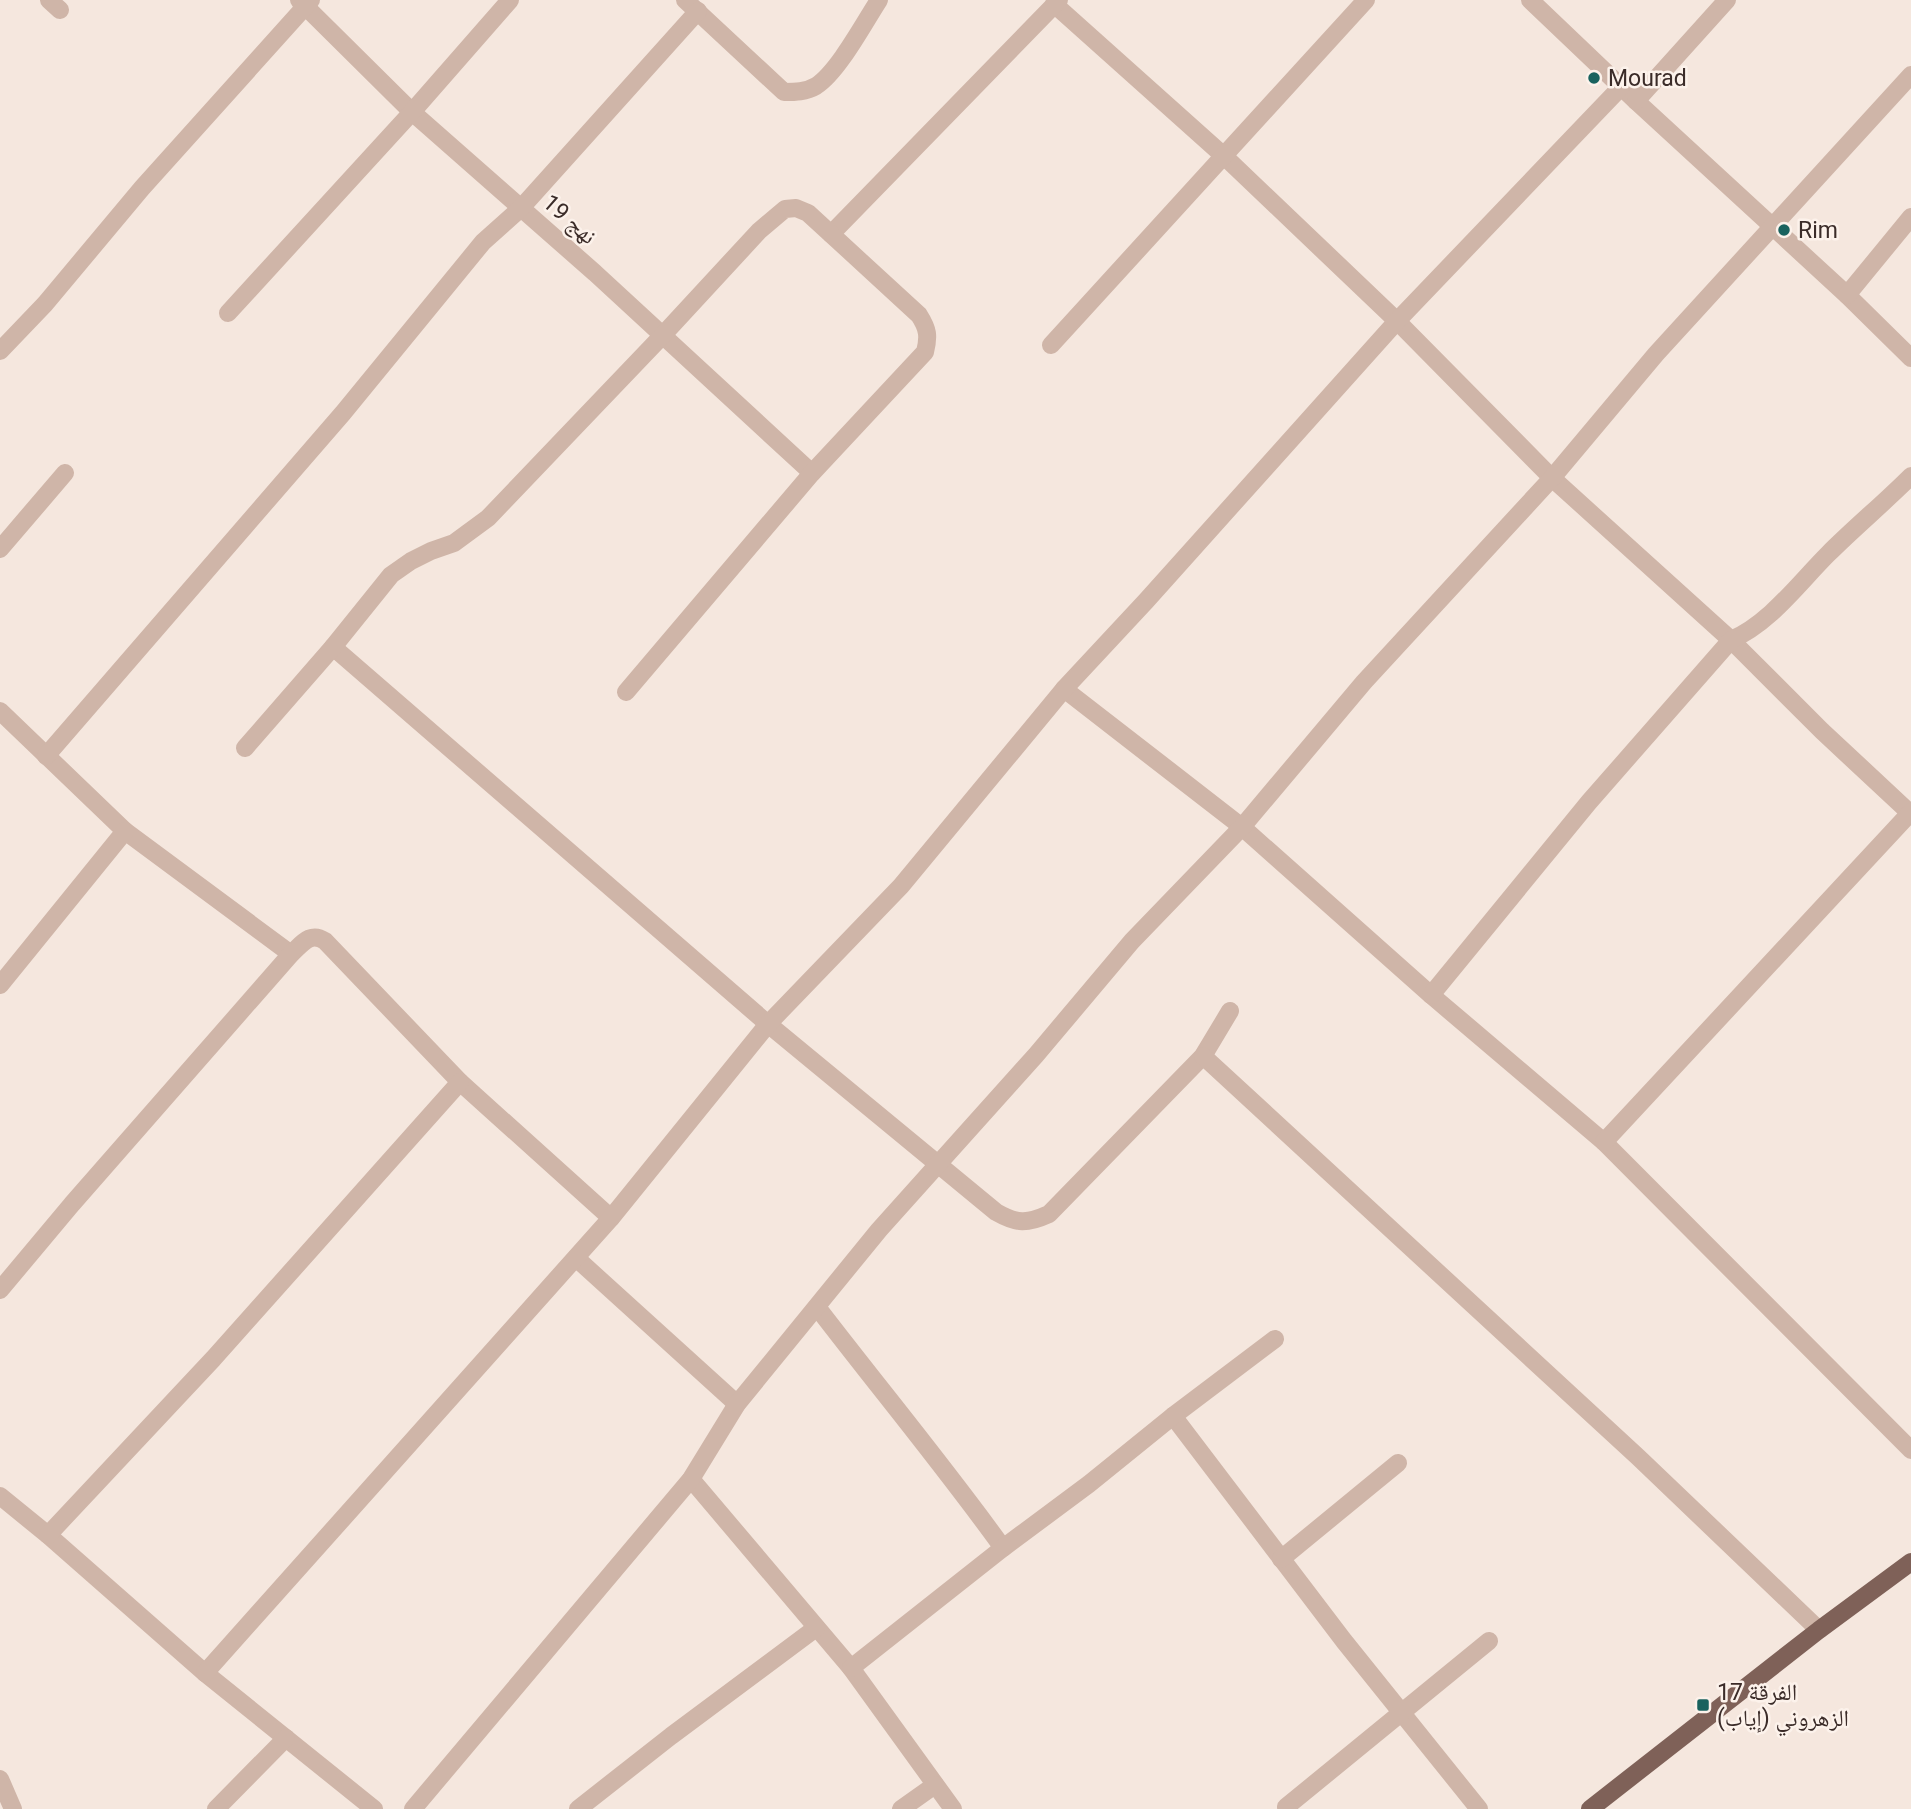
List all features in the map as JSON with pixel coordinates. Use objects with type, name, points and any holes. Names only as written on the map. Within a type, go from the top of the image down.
[{"type":"main road","points":[[1590,1809],[1819,1630],[1911,1562]]},
{"type":"street","points":[[228,313],[412,112],[510,0]]},
{"type":"street","points":[[46,756],[343,413],[484,242],[521,208],[691,5],[784,92],[799,92],[815,87],[830,75],[879,0]]},
{"type":"street","points":[[1051,345],[1366,0]]},
{"type":"street","points":[[1530,0],[1911,358]]},
{"type":"street","points":[[1636,102],[1727,0]]},
{"type":"street","points":[[0,351],[45,304],[142,188],[305,2]]},
{"type":"street","name":"نهج 19","points":[[305,2],[412,112],[812,473]]},
{"type":"street","points":[[831,234],[1056,2],[1397,321],[1552,478],[1731,640],[1822,732],[1911,813],[1604,1142]]},
{"type":"street","points":[[412,1809],[691,1479],[737,1404],[879,1230],[1036,1055],[1132,942],[1242,827],[1364,682],[1552,478],[1656,354],[1911,75]]},
{"type":"street","points":[[205,1673],[576,1258],[768,1024],[901,886],[1064,690],[1397,321],[1621,87]]},
{"type":"street","points":[[245,748],[333,647],[391,575],[411,561],[454,543],[488,518],[759,231],[785,209],[796,208],[808,214],[831,234],[919,316],[927,328],[929,338],[925,352],[812,473],[626,692]]},
{"type":"street","points":[[1847,295],[1911,217]]},
{"type":"street","points":[[0,549],[65,473]]},
{"type":"street","points":[[1431,995],[1589,802],[1731,640],[1746,634],[1773,610],[1911,476]]},
{"type":"street","points":[[333,647],[768,1024],[996,1212],[1010,1220],[1024,1222],[1049,1214],[1203,1056],[1230,1011]]},
{"type":"street","points":[[1064,690],[1242,827],[1431,995],[1604,1142],[1911,1450]]},
{"type":"street","points":[[0,711],[125,831],[291,954]]},
{"type":"street","points":[[0,985],[125,831]]},
{"type":"street","points":[[0,1290],[291,954],[306,939],[313,936],[325,941],[460,1082],[611,1217]]},
{"type":"street","points":[[1203,1056],[1638,1457],[1819,1630]]},
{"type":"street","points":[[48,1535],[213,1359],[460,1082]]},
{"type":"street","points":[[576,1258],[737,1404]]},
{"type":"street","points":[[817,1307],[1003,1548]]},
{"type":"street","points":[[851,1668],[1275,1339]]},
{"type":"street","points":[[1173,1416],[1400,1713],[1479,1809]]},
{"type":"street","points":[[1281,1559],[1398,1463]]},
{"type":"street","points":[[691,1479],[851,1668],[953,1809]]},
{"type":"street","points":[[0,1496],[205,1673],[374,1809]]},
{"type":"street","points":[[578,1809],[816,1628]]},
{"type":"street","points":[[1286,1807],[1489,1641]]},
{"type":"street","points":[[216,1809],[286,1738]]},
{"type":"street","points":[[0,1779],[13,1809]]},
{"type":"street","points":[[901,1809],[934,1785]]},
{"type":"place","name":"Mourad","points":[[1594,78]]},
{"type":"place","name":"Rim","points":[[1784,230]]},
{"type":"place","name":"الفرقة 17 الزهروني (إياب)","points":[[1703,1705]]}]
